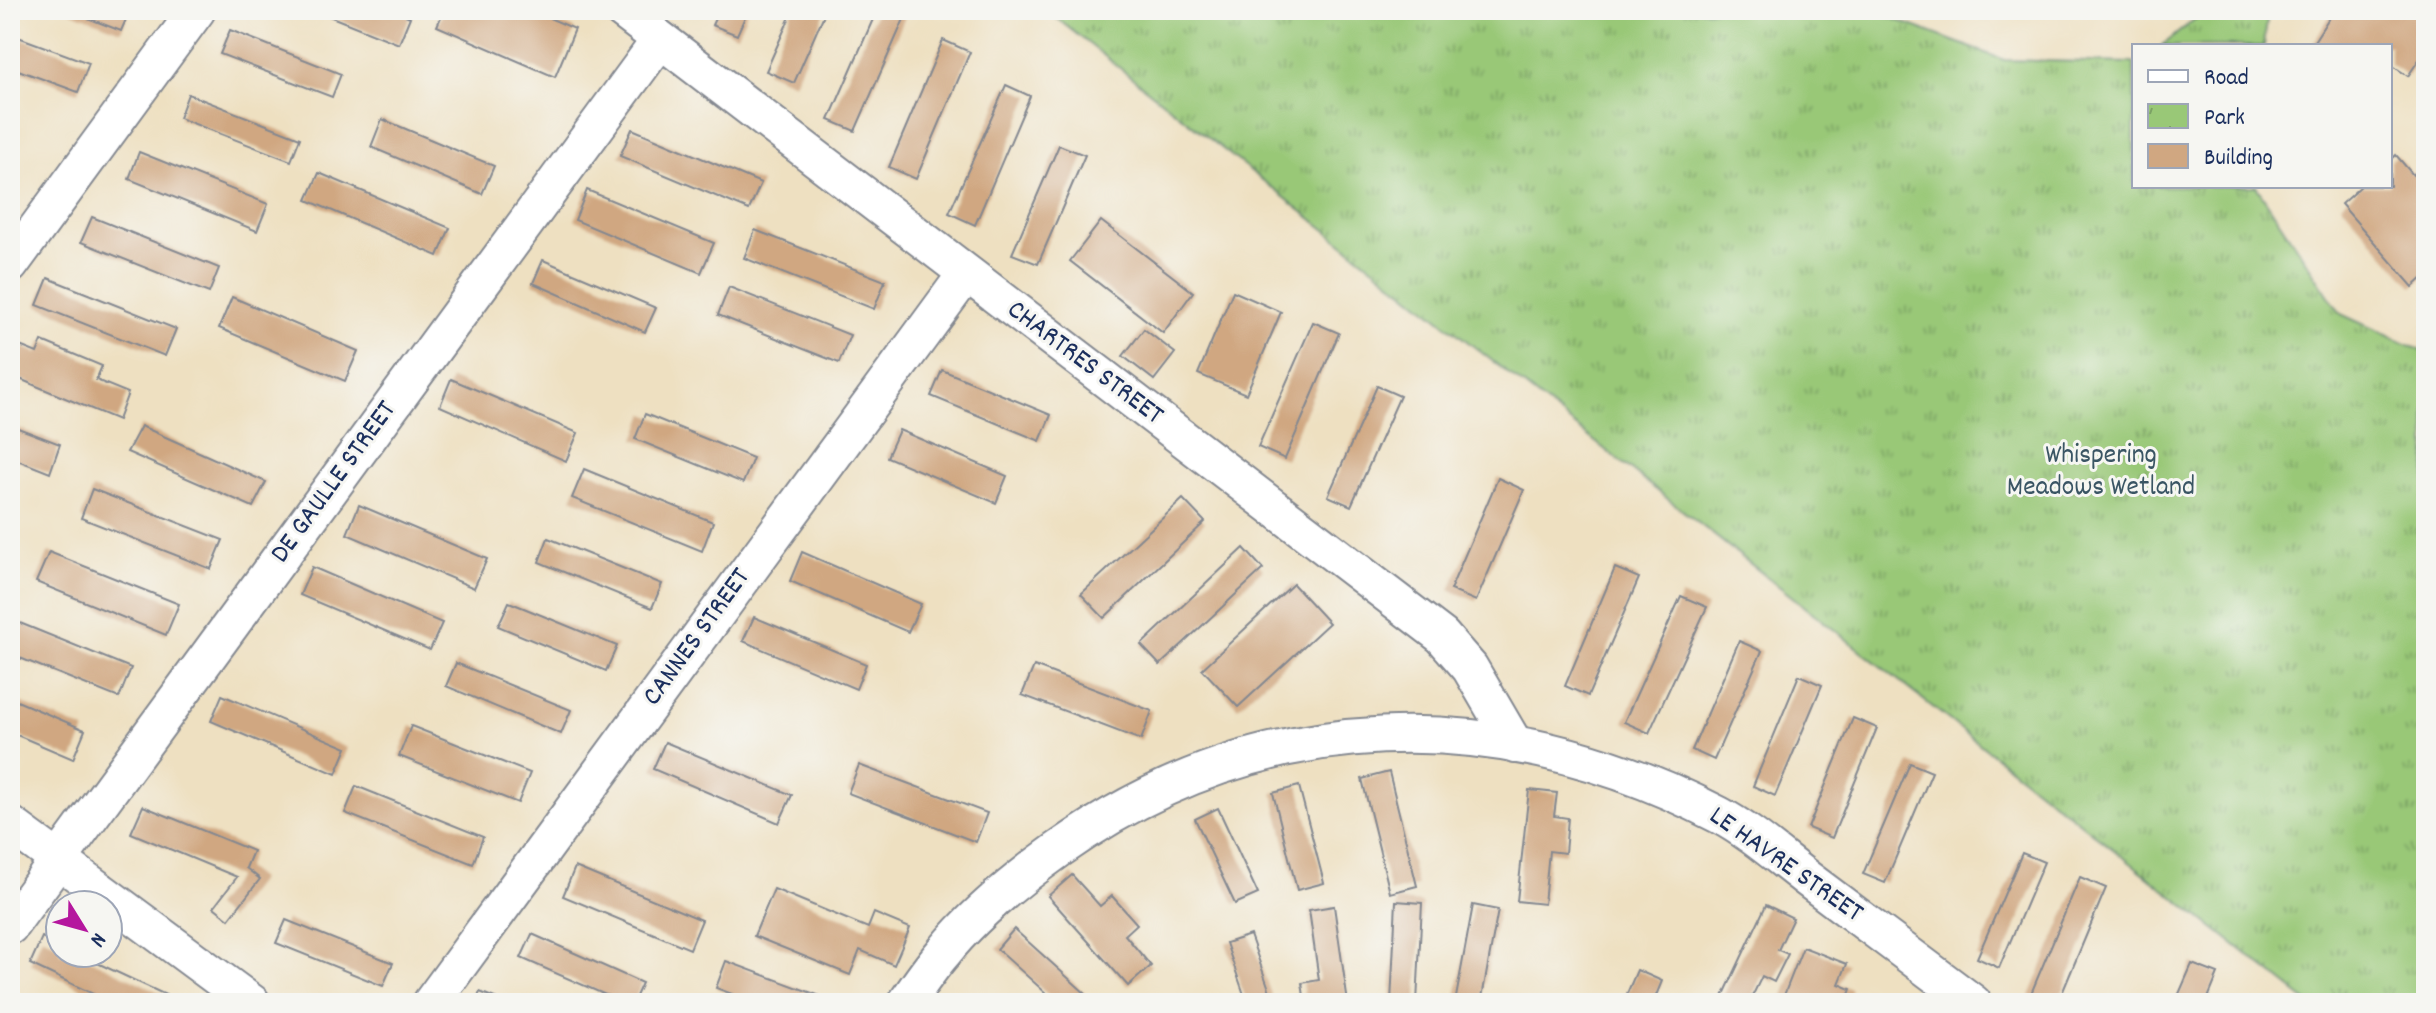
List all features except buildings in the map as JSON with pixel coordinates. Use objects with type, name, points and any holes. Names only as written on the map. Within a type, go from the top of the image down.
[{"type":"street","points":[[10,265],[197,10]]},
{"type":"street","name":"CHARTRES STREET","points":[[622,10],[1442,636],[1470,668],[1515,745]]},
{"type":"street","name":"DE GAULLE STREET","points":[[10,926],[660,40]]},
{"type":"street","name":"CANNES STREET","points":[[431,1003],[966,274]]},
{"type":"street","name":"LE HAVRE STREET","points":[[906,1003],[943,952],[988,905],[1096,823],[1159,789],[1273,749],[1326,739],[1452,734],[1582,760],[1629,774],[1723,818],[1973,1003]]},
{"type":"street","points":[[10,824],[252,1003]]},
{"type":"green space","name":"Whispering Meadows Wetland","points":[[1046,10],[1870,10],[2004,60],[2132,63],[2132,188],[2257,188],[2341,314],[2426,353],[2426,1003],[2309,1003]]},
{"type":"green space","points":[[2206,10],[2268,10],[2264,44],[2164,44]]}]
